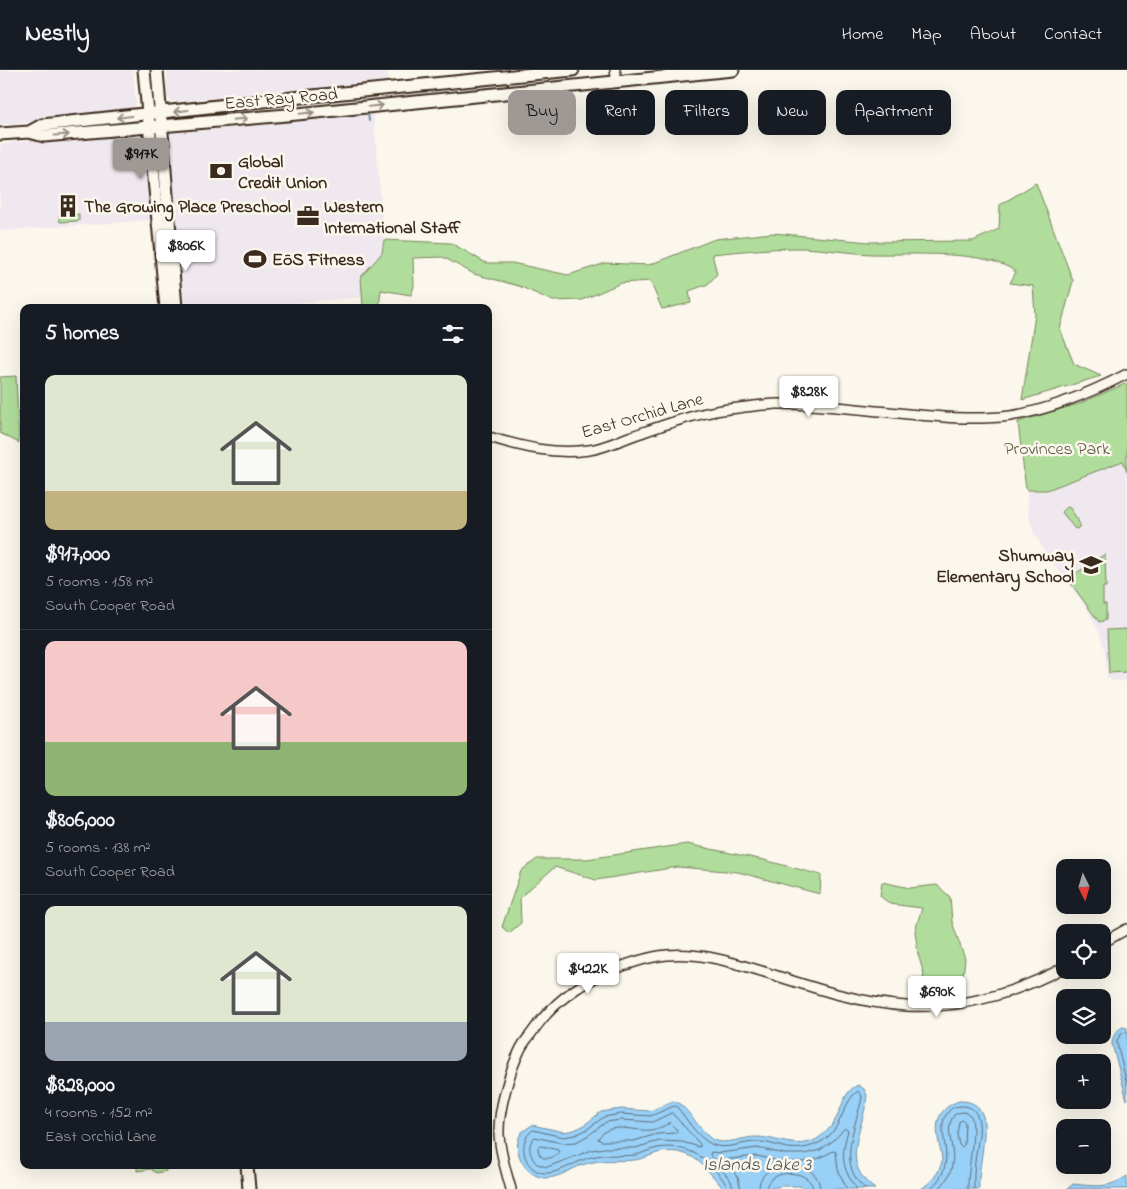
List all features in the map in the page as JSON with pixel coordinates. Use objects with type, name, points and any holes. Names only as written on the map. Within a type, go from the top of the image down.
[{"type":"main road","points":[[144,70],[148,114],[155,127]]},
{"type":"main road","points":[[156,70],[160,113],[155,127],[168,299]]},
{"type":"main road","name":"East Ray Road","points":[[29,132],[42,125],[573,70]]},
{"type":"main road","name":"East Ray Road","points":[[29,132],[44,136],[155,127],[328,111],[616,76],[733,70]]},
{"type":"main road","points":[[327,94],[328,111]]},
{"type":"main road","points":[[0,134],[29,132]]},
{"type":"main road","points":[[247,1169],[249,1189]]},
{"type":"street","name":"East Orchid Lane","points":[[492,438],[518,446],[542,450],[568,452],[590,450],[677,420],[708,412],[776,404],[834,407],[934,417],[1009,416],[1042,409],[1072,399],[1127,374]]},
{"type":"street","points":[[1111,938],[1127,928]]},
{"type":"street","points":[[511,1189],[502,1159],[498,1133],[505,1093],[520,1050],[535,1028],[556,1004],[592,979],[615,969],[642,960],[667,955],[722,959],[847,998],[878,1004],[932,1006],[995,996],[1042,979],[1056,972]]},
{"type":"street","points":[[492,1134],[498,1133]]},
{"type":"shaded area","points":[[0,70],[133,70],[136,104],[130,110],[113,113],[73,115],[54,120],[0,125]]},
{"type":"shaded area","points":[[167,70],[387,70],[388,79],[384,83],[338,85],[316,91],[281,90],[255,93],[235,99],[211,98],[173,102],[166,98]]},
{"type":"shaded area","points":[[373,110],[384,240],[382,253],[361,277],[363,297],[282,304],[179,304],[177,284],[179,268],[167,141],[168,133],[174,130],[193,131],[280,123]]},
{"type":"shaded area","points":[[142,134],[146,139],[145,168],[153,220],[0,231],[0,145],[15,142]]},
{"type":"shaded area","name":"Shumway Elementary School","points":[[1127,460],[1127,681],[1113,681],[1107,677],[1105,652],[1099,631],[1084,604],[1046,554],[1033,531],[1026,490],[1047,490]]},
{"type":"shaded area","points":[[166,1169],[190,1169],[166,1171]]},
{"type":"green space","points":[[1036,183],[1073,281],[1060,329],[1074,364],[1101,376],[1022,400],[1035,315],[1033,286],[1010,283],[1016,272],[1003,265],[967,256],[871,254],[803,248],[712,254],[717,274],[708,284],[689,291],[691,303],[662,309],[650,281],[621,283],[582,300],[553,301],[519,286],[474,274],[443,257],[413,258],[414,286],[411,295],[381,290],[379,304],[363,304],[361,277],[382,253],[384,240],[451,243],[486,263],[512,263],[568,275],[606,263],[649,265],[715,239],[773,233],[869,242],[973,241],[999,229],[1000,205]]},
{"type":"green space","points":[[79,214],[79,221],[60,222],[59,216]]},
{"type":"green space","points":[[16,376],[19,443],[0,433],[0,377]]},
{"type":"green space","name":"Provinces Park","points":[[1127,383],[1127,472],[1123,461],[1047,490],[1026,490],[1018,422],[1081,403]]},
{"type":"green space","points":[[1069,507],[1078,520],[1080,526],[1077,529],[1074,528],[1062,512]]},
{"type":"green space","points":[[1105,554],[1106,587],[1103,587],[1103,604],[1106,604],[1106,620],[1099,622],[1070,582],[1074,579],[1072,576]]},
{"type":"green space","points":[[1127,629],[1127,672],[1109,673],[1107,630]]},
{"type":"green space","points":[[687,844],[764,860],[821,875],[820,894],[738,872],[678,867],[596,880],[555,867],[520,897],[521,923],[509,933],[502,927],[521,871],[537,859],[587,859]]},
{"type":"green space","points":[[882,882],[910,888],[937,885],[950,897],[952,922],[965,959],[961,992],[920,995],[924,974],[918,954],[915,931],[922,908],[890,904],[880,896]]},
{"type":"green space","points":[[151,1169],[166,1169],[166,1171],[156,1173]]},
{"type":"water","points":[[1123,1027],[1127,1028],[1127,1100],[1112,1044],[1115,1034]]},
{"type":"water","name":"Islands Lake 3","points":[[858,1085],[864,1089],[867,1095],[858,1133],[855,1157],[864,1179],[875,1189],[811,1189],[798,1186],[783,1186],[765,1189],[724,1189],[698,1161],[683,1153],[673,1152],[661,1152],[635,1160],[589,1163],[555,1177],[546,1178],[539,1177],[526,1168],[517,1146],[522,1132],[532,1125],[564,1132],[583,1126],[601,1112],[621,1109],[650,1111],[673,1101],[682,1106],[708,1136],[718,1142],[758,1137],[794,1143],[808,1142],[815,1140],[826,1132],[837,1117],[846,1096]]},
{"type":"water","points":[[959,1101],[976,1105],[983,1117],[984,1136],[979,1189],[921,1189],[934,1177],[941,1165],[942,1158],[937,1125],[941,1115],[944,1110]]},
{"type":"water","points":[[1127,1176],[1127,1189],[1067,1189],[1073,1184],[1107,1185]]},
{"type":"waterway","points":[[368,113],[369,121]]},
{"type":"place","name":"Global Credit Union","points":[[221,171]]},
{"type":"place","name":"The Growing Place Preschool","points":[[68,206]]},
{"type":"place","name":"Western International Staff","points":[[308,216]]},
{"type":"place","name":"EōS Fitness","points":[[255,259]]},
{"type":"place","name":"Shumway Elementary School","points":[[1091,565]]}]
